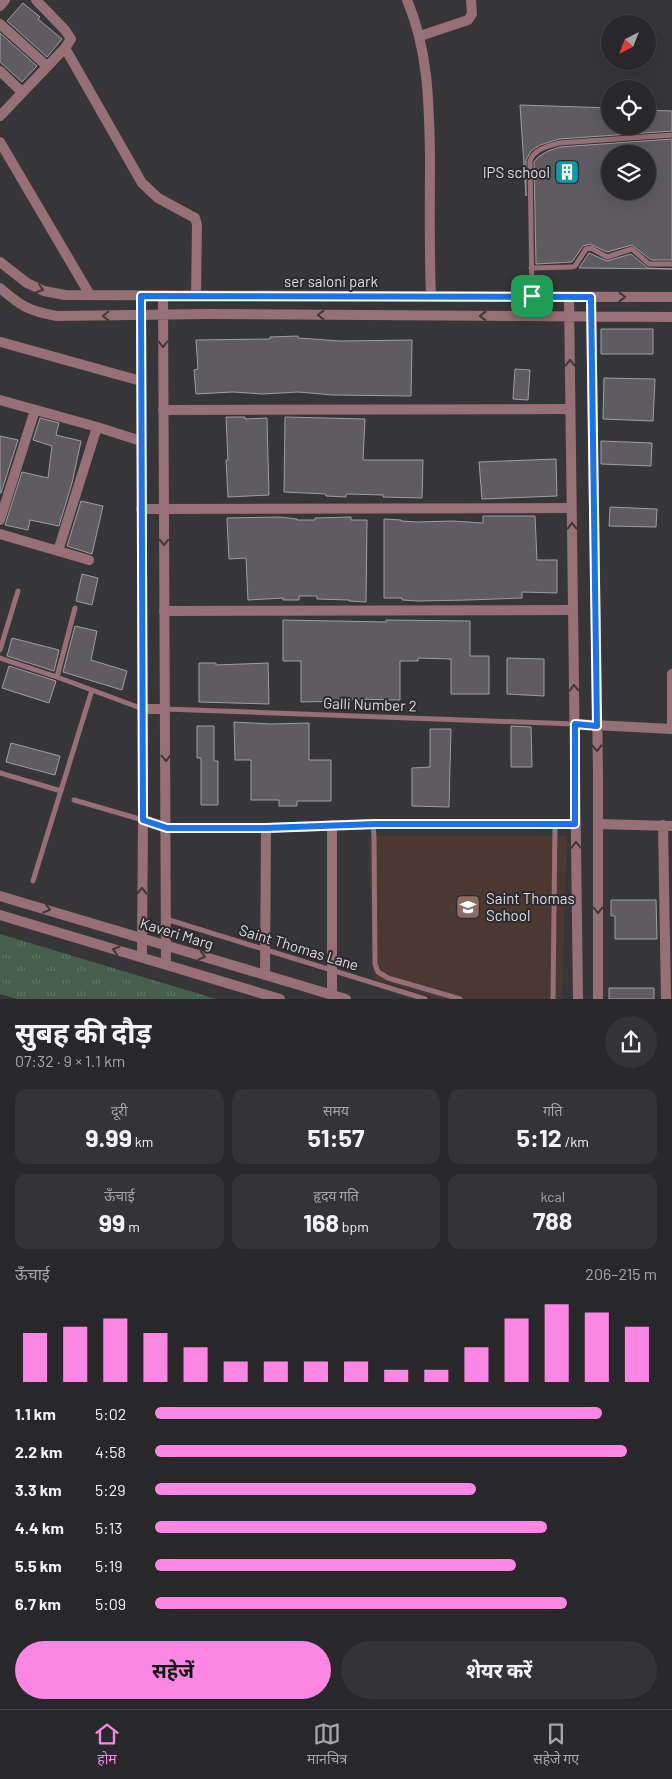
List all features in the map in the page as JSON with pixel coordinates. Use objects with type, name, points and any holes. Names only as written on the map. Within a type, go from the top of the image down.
[{"type":"street","points":[[0,6],[5,0]]},
{"type":"street","points":[[0,116],[65,48],[71,39],[69,34],[36,0]]},
{"type":"street","points":[[407,0],[420,36],[424,56],[430,117],[431,296]]},
{"type":"street","points":[[420,36],[468,20],[472,14],[471,0]]},
{"type":"street","points":[[0,24],[47,66]]},
{"type":"street","points":[[65,48],[142,183],[158,198],[194,218],[197,225],[196,296]]},
{"type":"street","points":[[0,71],[22,92]]},
{"type":"street","points":[[0,142],[90,295]]},
{"type":"street","name":"ser saloni park","points":[[0,262],[26,284],[44,291],[65,295],[672,297]]},
{"type":"street","points":[[0,288],[18,304],[34,312],[57,316],[672,317]]},
{"type":"street","points":[[141,296],[142,957]]},
{"type":"street","points":[[162,296],[167,828],[166,965]]},
{"type":"street","points":[[569,297],[578,999]]},
{"type":"street","points":[[591,297],[598,824],[598,999]]},
{"type":"street","points":[[1,342],[141,381]]},
{"type":"street","points":[[0,400],[141,441]]},
{"type":"street","points":[[163,410],[570,409]]},
{"type":"street","points":[[0,520],[34,410]]},
{"type":"street","points":[[58,551],[97,427]]},
{"type":"street","points":[[141,509],[571,508]]},
{"type":"street","points":[[0,534],[89,560]]},
{"type":"street","points":[[164,611],[573,610]]},
{"type":"street","points":[[575,724],[672,729],[672,674]]},
{"type":"street","points":[[142,709],[165,709]]},
{"type":"street","points":[[143,820],[167,828],[266,828],[373,824],[575,824]]},
{"type":"street","points":[[598,824],[668,826],[666,999]]},
{"type":"street","points":[[332,825],[332,995]]},
{"type":"street","points":[[265,975],[266,828]]},
{"type":"street","name":"Kaveri Marg","points":[[0,896],[346,999]]},
{"type":"street","points":[[0,915],[280,999]]},
{"type":"lane","points":[[532,296],[530,162],[532,156],[542,149],[559,143],[672,135]]},
{"type":"lane","points":[[531,268],[572,268],[586,249],[591,248],[607,257],[632,249],[652,265],[672,264]]},
{"type":"lane","points":[[0,650],[18,591]]},
{"type":"lane","points":[[57,677],[75,608]]},
{"type":"lane","points":[[0,658],[142,709]]},
{"type":"lane","points":[[33,881],[92,690]]},
{"type":"lane","name":"Galli Number 2","points":[[165,709],[575,724]]},
{"type":"lane","points":[[0,773],[60,791]]},
{"type":"lane","points":[[74,800],[143,820]]},
{"type":"lane","points":[[373,824],[375,964],[378,972],[460,999]]},
{"type":"lane","points":[[553,999],[555,824]]},
{"type":"lane","name":"Saint Thomas Lane","points":[[166,919],[425,999]]},
{"type":"lane","points":[[382,986],[383,975]]},
{"type":"shaded area","name":"Saint Thomas School","points":[[368,836],[567,836],[562,999],[441,999],[374,979]]},
{"type":"green space","points":[[0,934],[216,999],[17,999],[0,994]]},
{"type":"building","points":[[23,3],[40,17],[38,19],[62,39],[47,57],[7,21]]},
{"type":"building","points":[[0,33],[37,66],[22,82],[0,62]]},
{"type":"building","points":[[520,105],[601,108],[601,135],[616,135],[559,139],[540,145],[531,151],[526,160],[526,196]]},
{"type":"building","points":[[656,110],[672,111],[672,131],[656,132]]},
{"type":"building","points":[[672,139],[672,260],[651,260],[632,245],[607,252],[590,244],[583,246],[572,262],[536,264],[534,162],[548,151],[560,147]]},
{"type":"building","points":[[589,253],[607,261],[631,254],[648,268],[672,269],[579,268]]},
{"type":"building","points":[[601,329],[653,329],[653,354],[601,354]]},
{"type":"building","points":[[298,336],[298,338],[340,341],[412,340],[411,396],[333,395],[298,392],[196,394],[194,370],[198,369],[196,340],[270,339],[270,337]]},
{"type":"building","points":[[515,369],[530,370],[528,400],[513,399]]},
{"type":"building","points":[[604,378],[655,379],[653,421],[603,419]]},
{"type":"building","points":[[226,417],[245,417],[245,419],[267,418],[269,495],[228,497]]},
{"type":"building","points":[[285,417],[365,419],[363,460],[423,460],[422,498],[346,494],[346,497],[284,492]]},
{"type":"building","points":[[40,418],[59,423],[56,435],[81,441],[72,483],[59,526],[30,520],[28,530],[5,525],[22,472],[48,478],[52,446],[33,440]]},
{"type":"building","points":[[0,436],[18,440],[1,493],[0,493]]},
{"type":"building","points":[[601,441],[652,443],[651,466],[601,464]]},
{"type":"building","points":[[556,459],[557,496],[482,499],[479,462]]},
{"type":"building","points":[[81,501],[103,506],[92,554],[67,546]]},
{"type":"building","points":[[610,507],[657,509],[656,527],[609,526]]},
{"type":"building","points":[[483,516],[535,516],[537,560],[557,560],[557,593],[522,592],[522,598],[468,600],[419,601],[402,600],[402,598],[384,598],[384,519],[417,522],[452,521],[483,523]]},
{"type":"building","points":[[280,517],[297,520],[315,520],[315,518],[351,517],[351,520],[367,520],[366,602],[317,599],[317,596],[299,596],[299,600],[283,600],[283,598],[248,600],[246,558],[229,559],[227,518]]},
{"type":"building","points":[[82,574],[98,578],[92,605],[76,601]]},
{"type":"building","points":[[283,620],[470,621],[470,656],[489,656],[489,694],[451,694],[451,659],[418,658],[418,661],[400,661],[400,700],[351,699],[351,701],[301,702],[301,661],[283,661]]},
{"type":"building","points":[[75,626],[97,631],[91,660],[127,671],[122,690],[63,672]]},
{"type":"building","points":[[12,638],[59,650],[54,671],[7,656]]},
{"type":"building","points":[[507,658],[544,659],[544,696],[507,694]]},
{"type":"building","points":[[199,663],[216,663],[216,665],[268,663],[269,704],[199,702]]},
{"type":"building","points":[[9,666],[56,681],[49,703],[2,688]]},
{"type":"building","points":[[234,722],[271,724],[309,723],[309,760],[331,760],[331,801],[297,801],[297,806],[279,806],[279,800],[251,800],[251,760],[235,760]]},
{"type":"building","points":[[197,726],[214,726],[214,761],[218,761],[218,805],[201,805],[201,758],[197,758]]},
{"type":"building","points":[[511,726],[531,727],[532,767],[511,767]]},
{"type":"building","points":[[430,729],[451,729],[449,807],[412,806],[412,768],[430,767]]},
{"type":"building","points":[[11,743],[60,756],[55,775],[6,762]]},
{"type":"building","points":[[611,900],[656,900],[657,939],[615,939],[615,916],[611,916]]},
{"type":"building","points":[[609,988],[654,988],[654,999],[609,999]]},
{"type":"place","name":"IPS school","points":[[567,172]]},
{"type":"place","name":"Saint Thomas School","points":[[468,907]]},
{"type":"route","points":[[141,296],[532,296],[591,297],[597,726],[575,724],[575,824],[373,824],[266,828],[167,828],[143,820],[141,296]]}]
